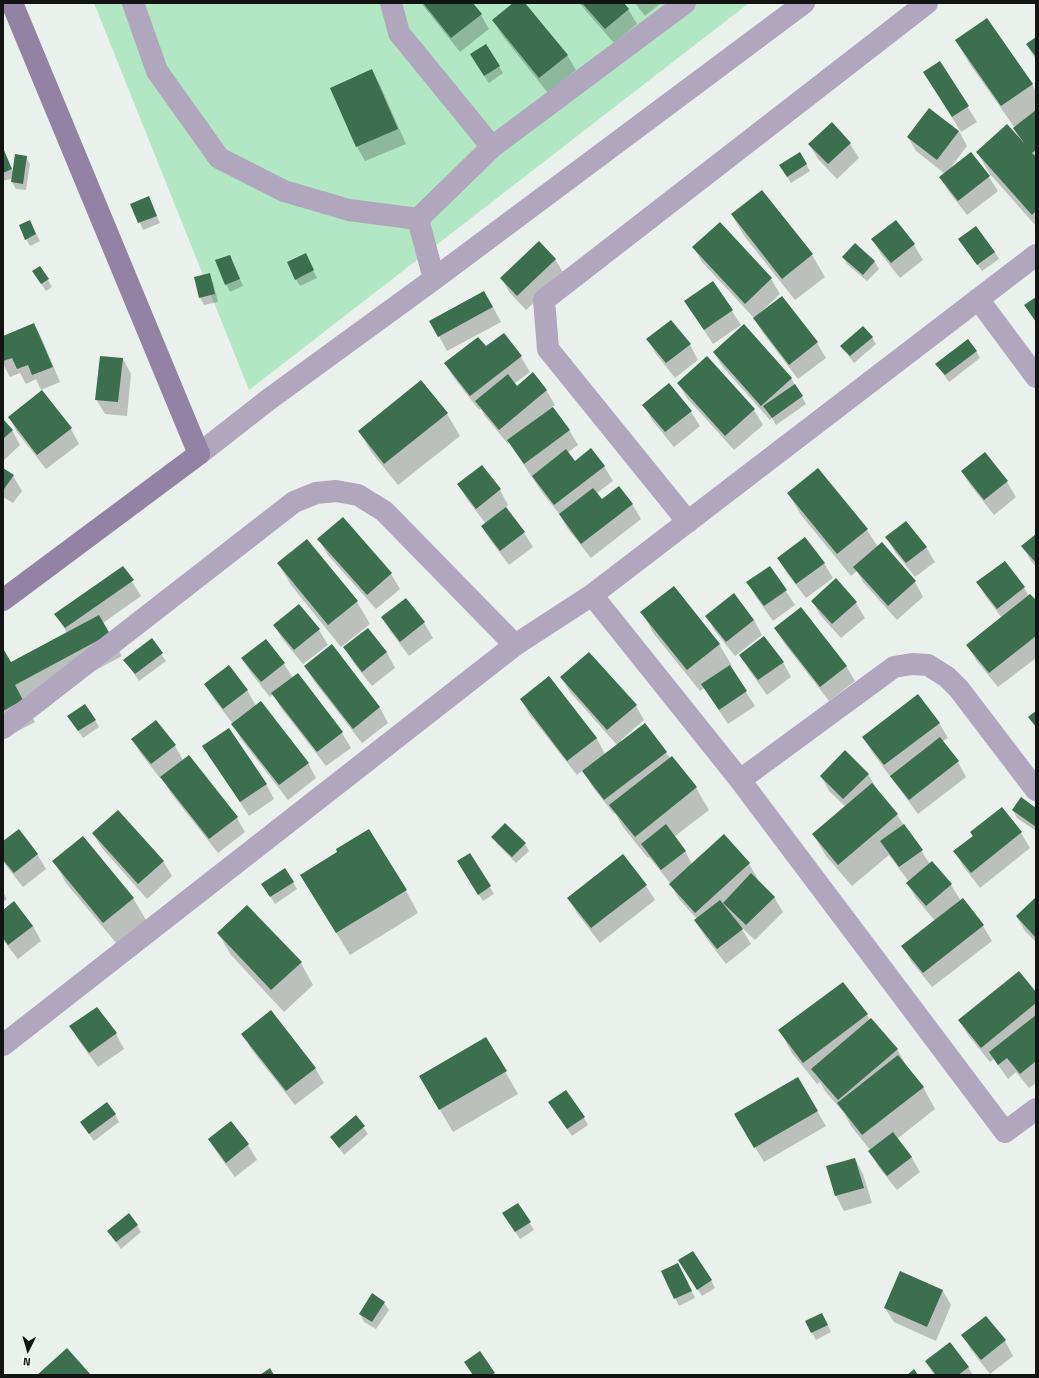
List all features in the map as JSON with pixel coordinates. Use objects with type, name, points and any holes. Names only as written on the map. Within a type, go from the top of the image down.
[{"type":"street","points":[[12,3],[199,454]]},
{"type":"street","points":[[132,3],[157,71],[219,158],[284,191],[348,210],[418,219]]},
{"type":"street","points":[[391,3],[399,33],[492,147]]},
{"type":"street","points":[[418,219],[492,147],[685,3]]},
{"type":"street","points":[[3,600],[199,454],[268,400],[434,279],[804,3]]},
{"type":"street","points":[[688,522],[548,349],[544,300],[927,3]]},
{"type":"street","points":[[418,219],[434,279]]},
{"type":"street","points":[[3,1045],[515,645],[592,595],[1036,255]]},
{"type":"street","points":[[978,299],[1036,378]]},
{"type":"street","points":[[3,728],[294,502],[316,493],[336,491],[358,495],[384,511],[515,645]]},
{"type":"street","points":[[592,595],[740,780],[1005,1132],[1036,1109]]},
{"type":"street","points":[[740,780],[894,667],[912,664],[928,665],[946,677],[959,689],[1036,790]]},
{"type":"green space","points":[[94,3],[749,3],[249,390]]},
{"type":"building","points":[[423,3],[473,3],[482,14],[451,38]]},
{"type":"building","points":[[513,3],[525,3],[568,55],[539,78],[492,20]]},
{"type":"building","points":[[582,3],[624,3],[629,9],[605,29]]},
{"type":"building","points":[[987,18],[1033,84],[1001,106],[955,40]]},
{"type":"building","points":[[1036,37],[1036,57],[1026,44]]},
{"type":"building","points":[[486,44],[500,66],[484,76],[470,54]]},
{"type":"building","points":[[940,61],[969,106],[952,117],[923,72]]},
{"type":"building","points":[[372,69],[398,129],[356,147],[330,88]]},
{"type":"building","points":[[929,108],[959,131],[937,160],[907,137]]},
{"type":"building","points":[[1036,110],[1036,150],[1032,153],[1036,157],[1036,211],[1032,215],[976,152],[1007,124],[1025,144],[1013,128]]},
{"type":"building","points":[[832,122],[851,143],[828,164],[808,144]]},
{"type":"building","points":[[3,148],[12,169],[3,173]]},
{"type":"building","points":[[800,152],[807,164],[787,177],[779,165]]},
{"type":"building","points":[[971,152],[990,176],[958,201],[939,177]]},
{"type":"building","points":[[15,154],[27,156],[23,184],[11,182]]},
{"type":"building","points":[[762,190],[813,254],[782,279],[731,214]]},
{"type":"building","points":[[149,196],[157,216],[138,223],[130,204]]},
{"type":"building","points":[[30,220],[36,234],[25,240],[19,225]]},
{"type":"building","points":[[896,220],[915,244],[891,263],[871,239]]},
{"type":"building","points":[[720,222],[772,278],[745,304],[692,247]]},
{"type":"building","points":[[976,226],[995,252],[977,265],[958,239]]},
{"type":"building","points":[[539,241],[556,259],[517,296],[500,278]]},
{"type":"building","points":[[855,243],[875,261],[863,275],[842,257]]},
{"type":"building","points":[[306,253],[314,270],[295,280],[287,262]]},
{"type":"building","points":[[230,255],[240,279],[225,285],[215,260]]},
{"type":"building","points":[[40,266],[49,279],[41,284],[32,271]]},
{"type":"building","points":[[210,273],[215,294],[199,298],[194,277]]},
{"type":"building","points":[[713,281],[733,310],[704,330],[684,301]]},
{"type":"building","points":[[484,291],[493,307],[438,337],[429,321]]},
{"type":"building","points":[[782,296],[818,342],[789,365],[753,318]]},
{"type":"building","points":[[1036,297],[1036,322],[1024,305]]},
{"type":"building","points":[[671,320],[691,344],[666,363],[646,339]]},
{"type":"building","points":[[34,323],[53,367],[32,375],[28,365],[17,369],[12,358],[3,361],[3,336]]},
{"type":"building","points":[[744,324],[792,378],[761,406],[713,352]]},
{"type":"building","points":[[863,326],[873,337],[850,356],[840,346]]},
{"type":"building","points":[[504,333],[522,356],[470,396],[444,363],[478,337],[486,346]]},
{"type":"building","points":[[968,339],[977,351],[945,375],[935,364]]},
{"type":"building","points":[[100,356],[123,358],[118,402],[95,400]]},
{"type":"building","points":[[707,356],[755,409],[725,436],[677,383]]},
{"type":"building","points":[[533,372],[547,390],[499,430],[475,401],[508,374],[517,386]]},
{"type":"building","points":[[421,380],[448,413],[384,464],[358,431]]},
{"type":"building","points":[[669,383],[692,411],[665,432],[642,405]]},
{"type":"building","points":[[795,384],[803,396],[772,418],[763,406]]},
{"type":"building","points":[[42,390],[72,428],[37,455],[8,417]]},
{"type":"building","points":[[553,407],[570,430],[524,464],[507,440]]},
{"type":"building","points":[[3,419],[13,430],[3,439]]},
{"type":"building","points":[[591,448],[605,466],[554,505],[532,476],[566,449],[575,461]]},
{"type":"building","points":[[985,452],[1008,481],[984,500],[961,471]]},
{"type":"building","points":[[482,465],[501,489],[476,509],[457,484]]},
{"type":"building","points":[[3,468],[14,475],[4,489],[3,488]]},
{"type":"building","points":[[818,468],[868,529],[837,554],[787,493]]},
{"type":"building","points":[[619,486],[633,504],[581,544],[559,514],[593,488],[602,499]]},
{"type":"building","points":[[506,507],[525,532],[500,551],[481,526]]},
{"type":"building","points":[[343,517],[392,573],[367,595],[317,539]]},
{"type":"building","points":[[906,521],[927,547],[906,563],[885,537]]},
{"type":"building","points":[[1036,534],[1036,563],[1021,546]]},
{"type":"building","points":[[805,537],[825,563],[796,584],[777,558]]},
{"type":"building","points":[[307,539],[358,601],[328,625],[277,563]]},
{"type":"building","points":[[882,542],[916,581],[888,606],[853,567]]},
{"type":"building","points":[[1005,561],[1025,587],[997,609],[976,582]]},
{"type":"building","points":[[123,566],[134,580],[65,628],[54,614]]},
{"type":"building","points":[[770,566],[787,590],[764,606],[746,582]]},
{"type":"building","points":[[836,578],[857,602],[832,624],[811,601]]},
{"type":"building","points":[[674,586],[720,644],[687,670],[640,612]]},
{"type":"building","points":[[734,593],[754,620],[726,642],[705,616]]},
{"type":"building","points":[[1030,594],[1036,600],[1036,636],[989,673],[966,645]]},
{"type":"building","points":[[406,598],[425,622],[400,642],[381,617]]},
{"type":"building","points":[[299,604],[320,629],[294,650],[273,625]]},
{"type":"building","points":[[801,607],[847,666],[820,687],[774,628]]},
{"type":"building","points":[[99,615],[110,634],[15,685],[23,700],[3,711],[4,650],[11,662]]},
{"type":"building","points":[[368,628],[387,652],[362,672],[343,647]]},
{"type":"building","points":[[764,636],[784,662],[758,680],[739,655]]},
{"type":"building","points":[[152,638],[163,653],[135,674],[123,660]]},
{"type":"building","points":[[266,639],[285,663],[261,682],[241,658]]},
{"type":"building","points":[[332,644],[380,707],[353,729],[304,666]]},
{"type":"building","points":[[589,652],[637,705],[607,730],[560,677]]},
{"type":"building","points":[[229,665],[248,690],[223,709],[204,684]]},
{"type":"building","points":[[730,665],[747,691],[719,710],[701,684]]},
{"type":"building","points":[[298,673],[343,732],[317,752],[271,693]]},
{"type":"building","points":[[549,676],[597,738],[567,761],[520,699]]},
{"type":"building","points":[[918,694],[940,723],[884,765],[862,737]]},
{"type":"building","points":[[261,701],[309,763],[279,785],[231,724]]},
{"type":"building","points":[[85,704],[96,720],[78,731],[67,716]]},
{"type":"building","points":[[1036,711],[1036,727],[1028,717]]},
{"type":"building","points":[[156,720],[176,745],[151,764],[131,739]]},
{"type":"building","points":[[645,723],[667,752],[604,800],[582,771]]},
{"type":"building","points":[[229,728],[267,784],[240,802],[202,746]]},
{"type":"building","points":[[940,737],[959,761],[909,800],[890,776]]},
{"type":"building","points":[[845,750],[869,774],[843,799],[820,776]]},
{"type":"building","points":[[189,755],[238,817],[209,839],[160,777]]},
{"type":"building","points":[[672,756],[697,787],[635,837],[609,805]]},
{"type":"building","points":[[872,783],[898,814],[838,865],[812,834]]},
{"type":"building","points":[[1021,797],[1036,808],[1036,827],[1012,810]]},
{"type":"building","points":[[1002,807],[1022,832],[971,873],[953,851],[973,836],[970,832]]},
{"type":"building","points":[[118,810],[164,861],[138,884],[92,833]]},
{"type":"building","points":[[505,823],[526,843],[512,857],[491,837]]},
{"type":"building","points":[[666,824],[686,851],[661,870],[641,844]]},
{"type":"building","points":[[904,824],[923,850],[899,867],[880,841]]},
{"type":"building","points":[[19,829],[38,854],[14,873],[3,860],[3,841]]},
{"type":"building","points":[[369,829],[407,890],[336,933],[300,875],[337,852],[336,849]]},
{"type":"building","points":[[724,834],[750,863],[695,913],[669,884]]},
{"type":"building","points":[[83,836],[134,898],[103,923],[52,861]]},
{"type":"building","points":[[470,853],[491,886],[478,895],[457,861]]},
{"type":"building","points":[[623,854],[647,885],[591,928],[567,898]]},
{"type":"building","points":[[932,861],[952,884],[926,906],[906,883]]},
{"type":"building","points":[[285,868],[294,882],[270,897],[261,884]]},
{"type":"building","points":[[751,873],[775,897],[746,925],[723,903]]},
{"type":"building","points":[[1036,897],[1036,938],[1016,916]]},
{"type":"building","points":[[963,898],[984,925],[923,973],[901,946]]},
{"type":"building","points":[[720,900],[743,929],[717,949],[694,920]]},
{"type":"building","points":[[14,901],[33,926],[8,945],[3,938],[3,910]]},
{"type":"building","points":[[247,905],[302,962],[271,990],[217,933]]},
{"type":"building","points":[[1019,971],[1036,992],[1036,1003],[981,1048],[958,1020]]},
{"type":"building","points":[[843,982],[868,1014],[803,1063],[778,1030]]},
{"type":"building","points":[[97,1007],[117,1033],[89,1053],[69,1026]]},
{"type":"building","points":[[271,1010],[316,1068],[286,1091],[241,1034]]},
{"type":"building","points":[[1036,1015],[1036,1061],[1020,1074],[1007,1058],[998,1065],[989,1052]]},
{"type":"building","points":[[871,1018],[898,1049],[838,1100],[811,1069]]},
{"type":"building","points":[[486,1037],[507,1071],[439,1110],[419,1076]]},
{"type":"building","points":[[898,1055],[924,1087],[862,1135],[837,1103]]},
{"type":"building","points":[[798,1077],[818,1111],[754,1148],[734,1114]]},
{"type":"building","points":[[566,1090],[585,1117],[567,1129],[548,1102]]},
{"type":"building","points":[[107,1102],[116,1114],[89,1134],[80,1122]]},
{"type":"building","points":[[356,1115],[365,1126],[339,1148],[330,1137]]},
{"type":"building","points":[[231,1121],[249,1144],[226,1163],[208,1139]]},
{"type":"building","points":[[893,1132],[912,1157],[887,1176],[868,1151]]},
{"type":"building","points":[[855,1158],[864,1188],[835,1196],[826,1166]]},
{"type":"building","points":[[518,1203],[531,1222],[515,1232],[502,1213]]},
{"type":"building","points":[[129,1213],[138,1225],[116,1242],[107,1231]]},
{"type":"building","points":[[693,1251],[712,1280],[697,1290],[678,1260]]},
{"type":"building","points":[[678,1263],[692,1291],[674,1299],[661,1271]]},
{"type":"building","points":[[900,1271],[943,1290],[927,1327],[884,1308]]},
{"type":"building","points":[[372,1293],[385,1302],[372,1322],[359,1314]]},
{"type":"building","points":[[822,1313],[828,1325],[811,1333],[805,1321]]},
{"type":"building","points":[[986,1316],[1006,1340],[981,1360],[961,1335]]},
{"type":"building","points":[[950,1342],[969,1367],[958,1375],[936,1375],[925,1361]]},
{"type":"building","points":[[67,1348],[91,1375],[37,1375]]},
{"type":"building","points":[[480,1351],[495,1373],[492,1375],[473,1375],[464,1362]]},
{"type":"building","points":[[270,1368],[274,1375],[260,1375]]},
{"type":"building","points":[[914,1369],[918,1375],[907,1375]]}]
